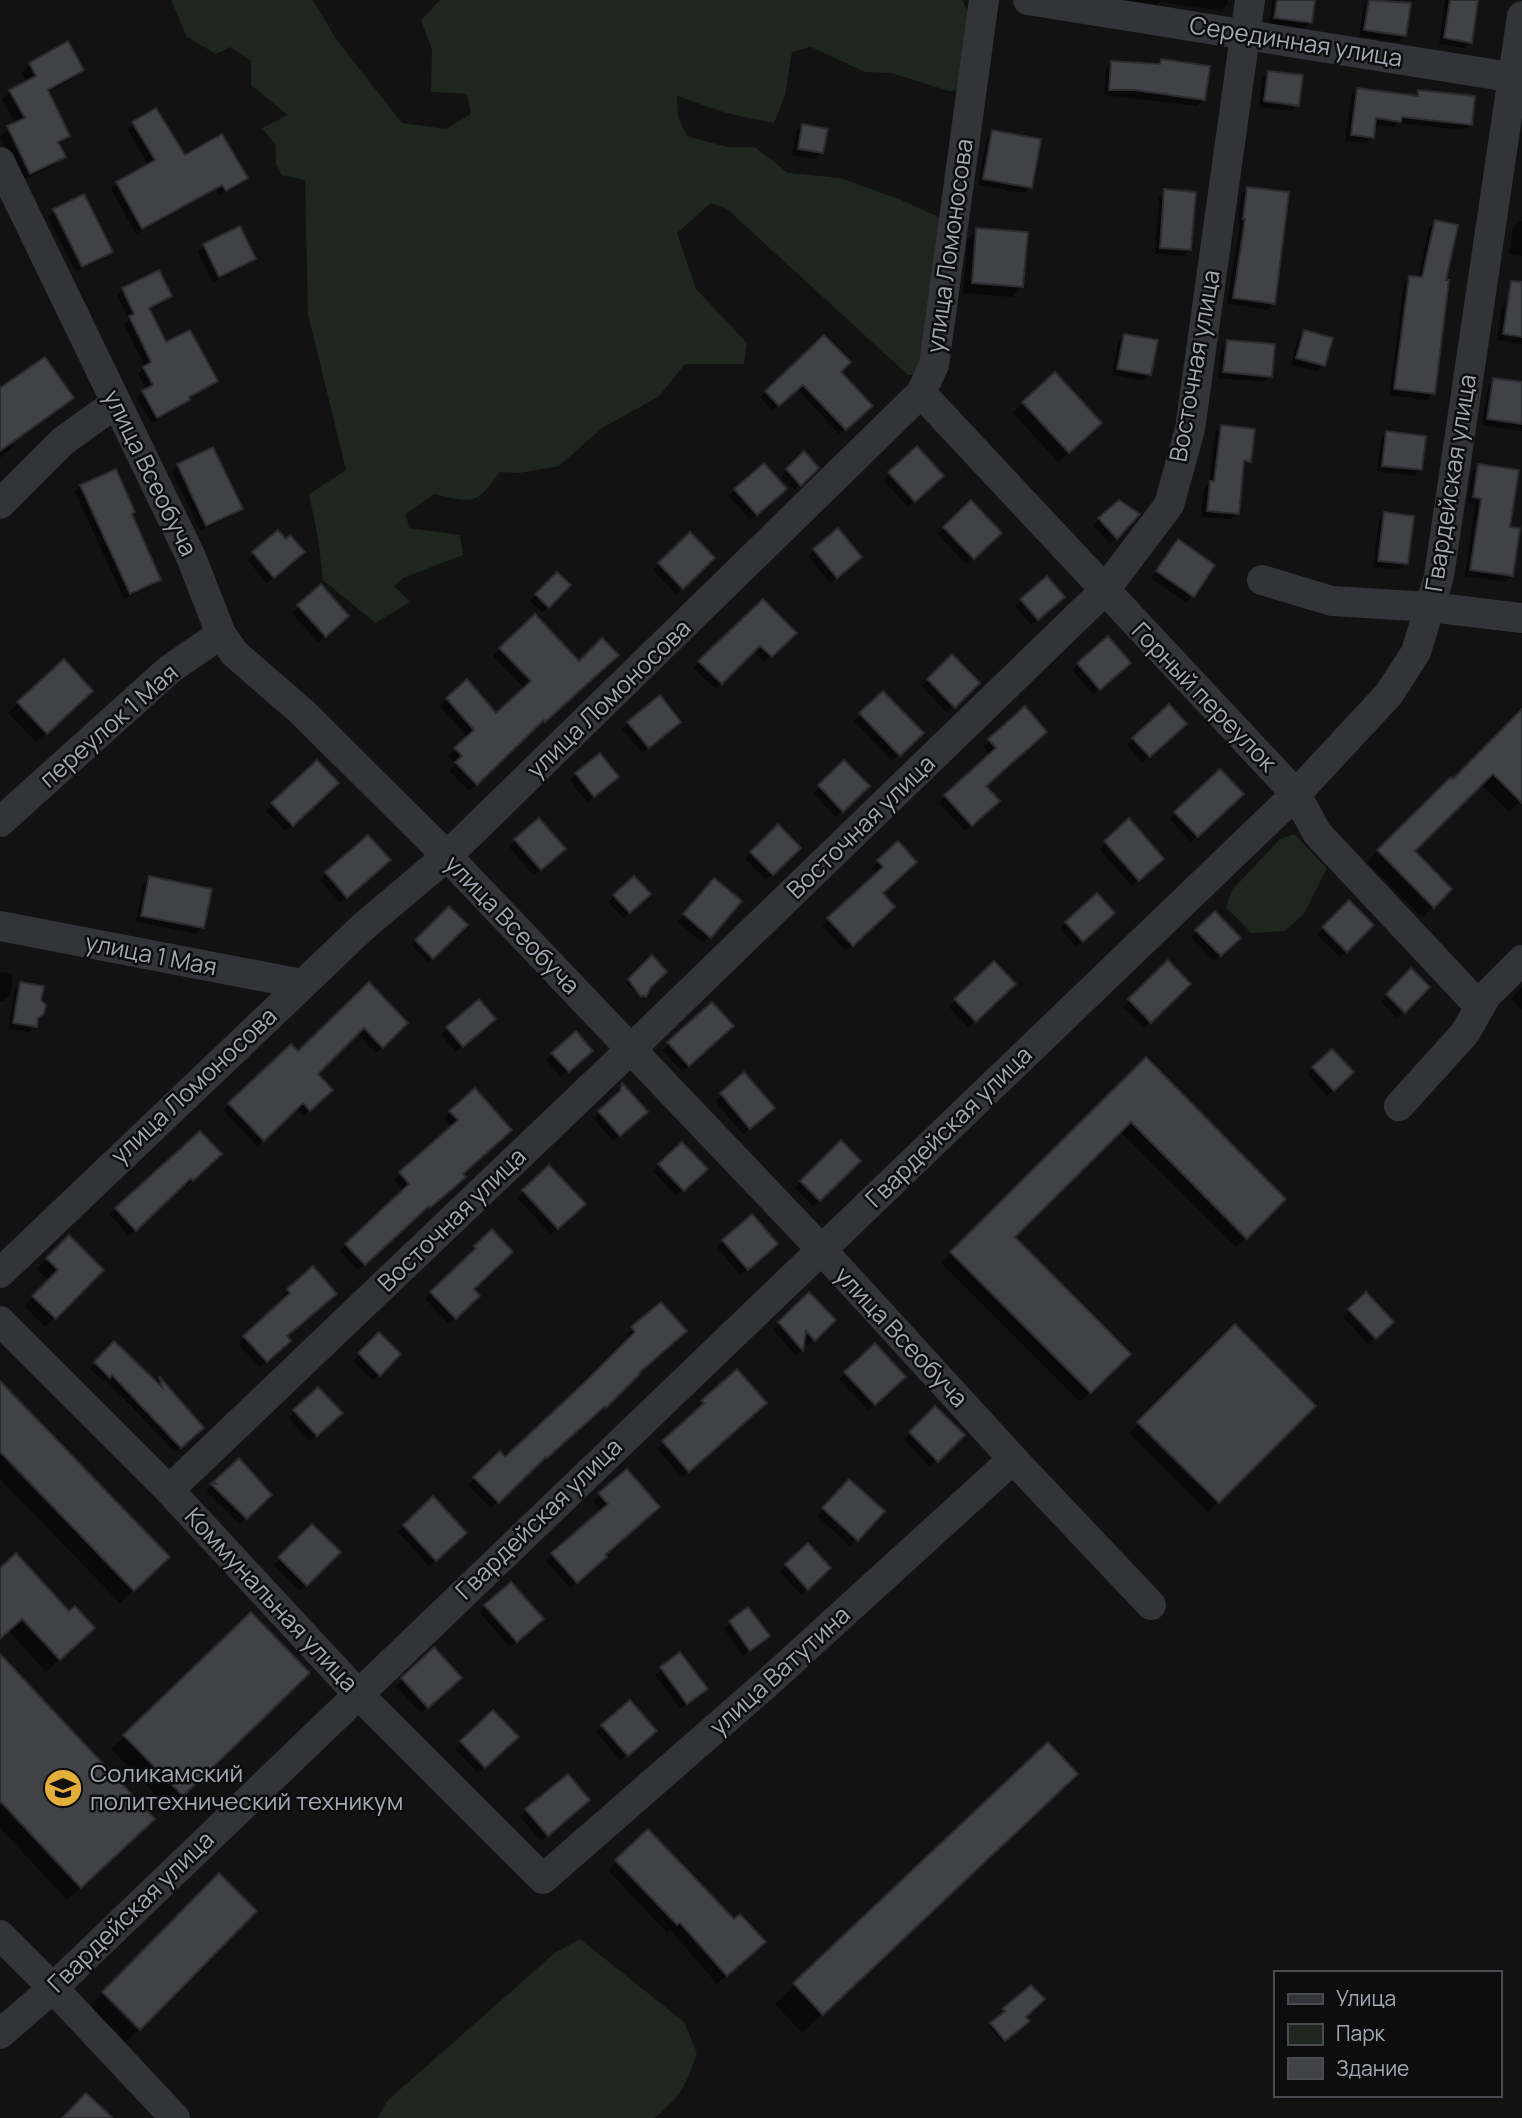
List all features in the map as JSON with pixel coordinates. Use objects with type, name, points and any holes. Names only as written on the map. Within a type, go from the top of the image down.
[{"type":"street","name":"улица Ломоносова","points":[[0,1273],[363,926],[447,856],[920,393],[934,365],[984,0]]},
{"type":"street","name":"Серединная улица","points":[[1028,0],[1518,78]]},
{"type":"street","name":"Восточная улица","points":[[169,1490],[631,1049],[1104,591],[1169,505],[1190,429],[1250,0]]},
{"type":"street","name":"Гвардейская улица","points":[[0,2034],[53,1988],[1296,793],[1389,694],[1416,652],[1439,576],[1518,78],[1522,16]]},
{"type":"street","name":"улица Всеобуча","points":[[0,162],[9,209],[116,403],[191,557],[221,634],[234,653],[301,710],[447,856],[821,1249],[1013,1459],[1152,1605]]},
{"type":"street","name":"Горный переулок","points":[[920,393],[1296,793],[1317,833],[1480,1007]]},
{"type":"street","points":[[0,504],[63,441],[116,403]]},
{"type":"street","points":[[1262,580],[1332,601],[1430,607],[1522,618]]},
{"type":"street","name":"переулок 1 Мая","points":[[0,822],[170,669],[221,634]]},
{"type":"street","name":"улица 1 Мая","points":[[0,926],[302,984]]},
{"type":"street","points":[[1399,1106],[1465,1033],[1486,996],[1522,960]]},
{"type":"street","name":"Коммунальная улица","points":[[0,1321],[169,1490],[358,1693],[543,1879]]},
{"type":"street","name":"улица Ватутина","points":[[543,1879],[765,1685],[1013,1459]]},
{"type":"street","points":[[0,1934],[175,2118]]},
{"type":"green space","points":[[171,0],[313,0],[336,39],[402,123],[446,129],[471,114],[467,94],[431,92],[432,50],[421,20],[440,0],[962,0],[969,14],[960,90],[949,91],[891,73],[865,72],[811,47],[792,52],[785,95],[774,123],[726,113],[677,96],[678,117],[687,136],[727,147],[755,147],[788,173],[840,178],[899,199],[945,220],[921,375],[908,375],[727,209],[711,203],[677,233],[696,289],[747,343],[744,364],[685,364],[658,397],[602,428],[559,466],[519,473],[500,472],[485,491],[473,499],[434,494],[406,514],[409,528],[460,535],[463,555],[403,578],[394,586],[410,602],[375,623],[323,580],[309,494],[346,470],[308,314],[305,180],[282,175],[276,164],[276,146],[262,128],[288,115],[251,85],[251,61],[230,47],[216,54],[187,37]]},
{"type":"green space","points":[[1294,834],[1327,868],[1304,914],[1285,931],[1251,933],[1226,907],[1232,890],[1280,839]]},
{"type":"green space","points":[[580,1939],[684,2022],[697,2053],[682,2089],[655,2118],[377,2118],[388,2100],[556,1952]]},
{"type":"building","points":[[1277,0],[1315,0],[1312,23],[1274,18]]},
{"type":"building","points":[[1369,0],[1411,3],[1406,36],[1364,30]]},
{"type":"building","points":[[1450,0],[1478,0],[1472,43],[1444,38]]},
{"type":"building","points":[[68,41],[84,70],[48,90],[70,136],[58,142],[66,157],[30,174],[7,126],[25,118],[9,90],[36,76],[29,63]]},
{"type":"building","points":[[1161,59],[1210,66],[1205,100],[1134,90],[1109,90],[1111,61],[1160,64]]},
{"type":"building","points":[[1268,71],[1303,75],[1299,106],[1264,101]]},
{"type":"building","points":[[1357,88],[1418,96],[1418,90],[1475,96],[1472,125],[1402,117],[1401,122],[1376,118],[1374,138],[1351,135]]},
{"type":"building","points":[[156,108],[185,155],[222,134],[248,178],[226,191],[222,185],[142,229],[116,182],[155,160],[132,122]]},
{"type":"building","points":[[802,124],[828,129],[823,153],[798,149]]},
{"type":"building","points":[[992,130],[1041,139],[1032,188],[983,179]]},
{"type":"building","points":[[1247,187],[1289,192],[1275,304],[1233,298]]},
{"type":"building","points":[[1164,189],[1196,192],[1191,250],[1160,248]]},
{"type":"building","points":[[84,194],[113,252],[82,267],[53,209]]},
{"type":"building","points":[[1435,220],[1458,225],[1446,280],[1449,280],[1435,394],[1394,389],[1409,276],[1422,277]]},
{"type":"building","points":[[240,226],[256,259],[219,277],[203,244]]},
{"type":"building","points":[[976,228],[1028,232],[1023,287],[972,283]]},
{"type":"building","points":[[159,270],[172,296],[149,308],[166,342],[190,330],[218,381],[157,418],[142,391],[153,385],[143,367],[151,362],[129,316],[134,314],[122,288]]},
{"type":"building","points":[[1511,281],[1522,282],[1522,337],[1503,334]]},
{"type":"building","points":[[1304,330],[1333,338],[1325,366],[1296,358]]},
{"type":"building","points":[[1124,334],[1158,340],[1151,375],[1117,369]]},
{"type":"building","points":[[824,335],[851,362],[841,372],[873,406],[846,430],[803,385],[779,406],[765,391]]},
{"type":"building","points":[[1227,340],[1275,344],[1272,377],[1223,372]]},
{"type":"building","points":[[45,357],[74,398],[0,451],[0,388]]},
{"type":"building","points":[[1055,372],[1102,423],[1069,453],[1022,402]]},
{"type":"building","points":[[1493,378],[1522,382],[1522,424],[1487,419]]},
{"type":"building","points":[[1221,425],[1255,429],[1251,462],[1244,461],[1239,514],[1207,511]]},
{"type":"building","points":[[1386,431],[1426,436],[1422,470],[1382,466]]},
{"type":"building","points":[[917,446],[944,476],[915,502],[888,472]]},
{"type":"building","points":[[213,447],[243,509],[206,526],[177,464]]},
{"type":"building","points":[[804,451],[819,468],[801,486],[786,469]]},
{"type":"building","points":[[764,463],[787,489],[757,515],[734,489]]},
{"type":"building","points":[[1478,464],[1519,470],[1510,527],[1520,528],[1513,576],[1470,570],[1481,499],[1473,497]]},
{"type":"building","points":[[116,469],[161,580],[130,594],[80,485]]},
{"type":"building","points":[[971,500],[1002,533],[974,559],[943,527]]},
{"type":"building","points":[[1119,500],[1140,514],[1117,539],[1098,518]]},
{"type":"building","points":[[1384,512],[1414,516],[1408,564],[1378,561]]},
{"type":"building","points":[[838,528],[862,557],[837,578],[813,549]]},
{"type":"building","points":[[278,530],[286,539],[290,535],[305,552],[274,578],[252,552]]},
{"type":"building","points":[[690,532],[715,558],[683,589],[658,563]]},
{"type":"building","points":[[1178,539],[1215,565],[1194,597],[1156,571]]},
{"type":"building","points":[[557,572],[571,585],[549,608],[535,594]]},
{"type":"building","points":[[1047,576],[1065,597],[1038,620],[1020,599]]},
{"type":"building","points":[[321,584],[349,616],[326,637],[297,605]]},
{"type":"building","points":[[763,599],[797,633],[772,657],[760,646],[722,684],[698,661]]},
{"type":"building","points":[[535,614],[579,661],[602,638],[619,655],[545,722],[544,720],[477,785],[455,762],[462,756],[454,748],[474,730],[446,698],[467,679],[496,713],[531,681],[499,648]]},
{"type":"building","points":[[1108,636],[1131,663],[1100,690],[1077,663]]},
{"type":"building","points":[[952,654],[980,683],[955,708],[927,679]]},
{"type":"building","points":[[64,659],[93,691],[47,734],[17,702]]},
{"type":"building","points":[[883,691],[924,733],[900,756],[859,713]]},
{"type":"building","points":[[660,695],[681,722],[649,748],[627,722]]},
{"type":"building","points":[[1169,704],[1187,724],[1150,757],[1132,738]]},
{"type":"building","points":[[1025,706],[1047,732],[986,786],[1000,801],[972,826],[944,795],[996,748],[988,739]]},
{"type":"building","points":[[1522,709],[1522,803],[1493,774],[1415,851],[1452,889],[1434,908],[1377,850]]},
{"type":"building","points":[[600,753],[619,777],[594,797],[575,773]]},
{"type":"building","points":[[317,760],[339,783],[293,826],[271,803]]},
{"type":"building","points":[[844,760],[870,786],[843,812],[818,785]]},
{"type":"building","points":[[1220,769],[1244,794],[1198,837],[1174,812]]},
{"type":"building","points":[[539,818],[566,849],[541,870],[514,839]]},
{"type":"building","points":[[1129,818],[1164,859],[1139,881],[1104,841]]},
{"type":"building","points":[[778,824],[801,848],[773,875],[750,852]]},
{"type":"building","points":[[368,835],[391,860],[347,898],[325,872]]},
{"type":"building","points":[[898,841],[917,862],[883,893],[895,907],[853,946],[827,918],[883,867],[877,860]]},
{"type":"building","points":[[149,876],[212,889],[204,928],[141,916]]},
{"type":"building","points":[[634,876],[651,894],[630,913],[613,895]]},
{"type":"building","points":[[714,878],[742,901],[711,938],[683,914]]},
{"type":"building","points":[[1097,893],[1115,913],[1083,942],[1065,922]]},
{"type":"building","points":[[1349,900],[1374,925],[1347,952],[1322,927]]},
{"type":"building","points":[[449,906],[468,925],[433,959],[415,940]]},
{"type":"building","points":[[1215,911],[1241,938],[1221,956],[1195,930]]},
{"type":"building","points":[[652,955],[667,972],[651,987],[646,997],[641,997],[628,979]]},
{"type":"building","points":[[1168,960],[1191,984],[1151,1023],[1128,999]]},
{"type":"building","points":[[994,961],[1016,984],[976,1022],[954,999]]},
{"type":"building","points":[[1411,968],[1430,987],[1405,1013],[1386,994]]},
{"type":"building","points":[[20,982],[44,986],[41,1000],[46,1005],[44,1014],[38,1018],[37,1027],[13,1023]]},
{"type":"building","points":[[369,982],[408,1023],[383,1048],[364,1028],[318,1074],[333,1090],[310,1111],[303,1103],[264,1141],[228,1103],[291,1044],[298,1051]]},
{"type":"building","points":[[479,999],[496,1019],[463,1047],[446,1027]]},
{"type":"building","points":[[712,1002],[734,1026],[689,1066],[667,1042]]},
{"type":"building","points":[[576,1031],[593,1051],[569,1072],[551,1053]]},
{"type":"building","points":[[1332,1049],[1354,1072],[1334,1091],[1312,1067]]},
{"type":"building","points":[[1146,1057],[1286,1199],[1247,1239],[1131,1122],[1015,1237],[1131,1354],[1091,1393],[950,1252]]},
{"type":"building","points":[[744,1072],[775,1108],[750,1129],[720,1093]]},
{"type":"building","points":[[622,1083],[648,1112],[620,1136],[598,1111],[620,1091]]},
{"type":"building","points":[[475,1088],[512,1130],[463,1174],[466,1177],[430,1208],[429,1206],[365,1265],[345,1244],[409,1184],[399,1172],[458,1120],[449,1111]]},
{"type":"building","points":[[200,1131],[222,1154],[193,1181],[191,1178],[136,1231],[115,1208]]},
{"type":"building","points":[[841,1140],[861,1161],[820,1201],[800,1181]]},
{"type":"building","points":[[682,1142],[708,1169],[684,1191],[658,1164]]},
{"type":"building","points":[[549,1165],[586,1204],[558,1229],[522,1190]]},
{"type":"building","points":[[752,1214],[778,1244],[748,1270],[722,1240]]},
{"type":"building","points":[[492,1229],[513,1252],[474,1289],[480,1296],[456,1319],[430,1292]]},
{"type":"building","points":[[69,1235],[104,1270],[56,1319],[32,1296],[58,1270],[46,1258]]},
{"type":"building","points":[[313,1266],[337,1294],[287,1336],[291,1341],[267,1362],[243,1336],[290,1293],[287,1289]]},
{"type":"building","points":[[809,1292],[836,1320],[815,1341],[806,1331],[803,1351],[778,1322]]},
{"type":"building","points":[[1366,1292],[1394,1322],[1376,1339],[1348,1309]]},
{"type":"building","points":[[661,1302],[687,1331],[639,1373],[606,1408],[605,1406],[546,1457],[499,1503],[473,1477],[500,1451],[505,1457],[635,1332],[631,1327]]},
{"type":"building","points":[[1235,1324],[1316,1406],[1219,1503],[1137,1422]]},
{"type":"building","points":[[379,1332],[401,1354],[380,1376],[358,1353]]},
{"type":"building","points":[[114,1341],[162,1387],[159,1376],[204,1428],[181,1448],[112,1375],[110,1378],[94,1362]]},
{"type":"building","points":[[875,1343],[906,1377],[875,1405],[844,1372]]},
{"type":"building","points":[[737,1369],[767,1403],[689,1472],[662,1441]]},
{"type":"building","points":[[0,1381],[170,1557],[134,1591],[0,1452]]},
{"type":"building","points":[[318,1387],[343,1413],[317,1436],[293,1410]]},
{"type":"building","points":[[935,1406],[965,1435],[938,1462],[909,1432]]},
{"type":"building","points":[[239,1458],[272,1495],[247,1519],[211,1484],[216,1484],[213,1482]]},
{"type":"building","points":[[627,1469],[660,1507],[577,1583],[551,1553],[608,1504],[598,1493]]},
{"type":"building","points":[[849,1479],[885,1511],[858,1541],[822,1508]]},
{"type":"building","points":[[433,1496],[467,1533],[436,1561],[403,1525]]},
{"type":"building","points":[[312,1524],[341,1552],[307,1586],[278,1557]]},
{"type":"building","points":[[808,1543],[831,1568],[808,1590],[785,1564]]},
{"type":"building","points":[[16,1553],[69,1611],[75,1606],[95,1628],[60,1660],[22,1619],[0,1639],[0,1568]]},
{"type":"building","points":[[511,1582],[544,1619],[517,1642],[484,1605]]},
{"type":"building","points":[[748,1607],[770,1636],[750,1651],[729,1621]]},
{"type":"building","points":[[251,1612],[310,1673],[183,1796],[123,1735]]},
{"type":"building","points":[[434,1647],[462,1678],[428,1708],[401,1678]]},
{"type":"building","points":[[680,1652],[708,1689],[687,1704],[660,1667]]},
{"type":"building","name":"Соликамский политехнический техникум","points":[[0,1654],[155,1819],[81,1888],[0,1801]]},
{"type":"building","points":[[630,1700],[657,1731],[628,1756],[601,1725]]},
{"type":"building","points":[[493,1710],[519,1737],[485,1768],[460,1741]]},
{"type":"building","points":[[1048,1742],[1078,1774],[823,2015],[793,1983]]},
{"type":"building","points":[[568,1774],[590,1800],[548,1836],[525,1809]]},
{"type":"building","points":[[648,1829],[734,1919],[740,1914],[766,1942],[727,1976],[680,1923],[677,1925],[615,1860]]},
{"type":"building","points":[[219,1873],[257,1911],[140,2030],[102,1992]]},
{"type":"building","points":[[1031,1985],[1045,1999],[1026,2017],[1030,2021],[1005,2041],[990,2023],[1005,2011],[1002,2009]]},
{"type":"building","points":[[86,2093],[113,2118],[62,2118]]},
{"type":"place","name":"Соликамский политехнический техникум","points":[[63,1788]]}]
